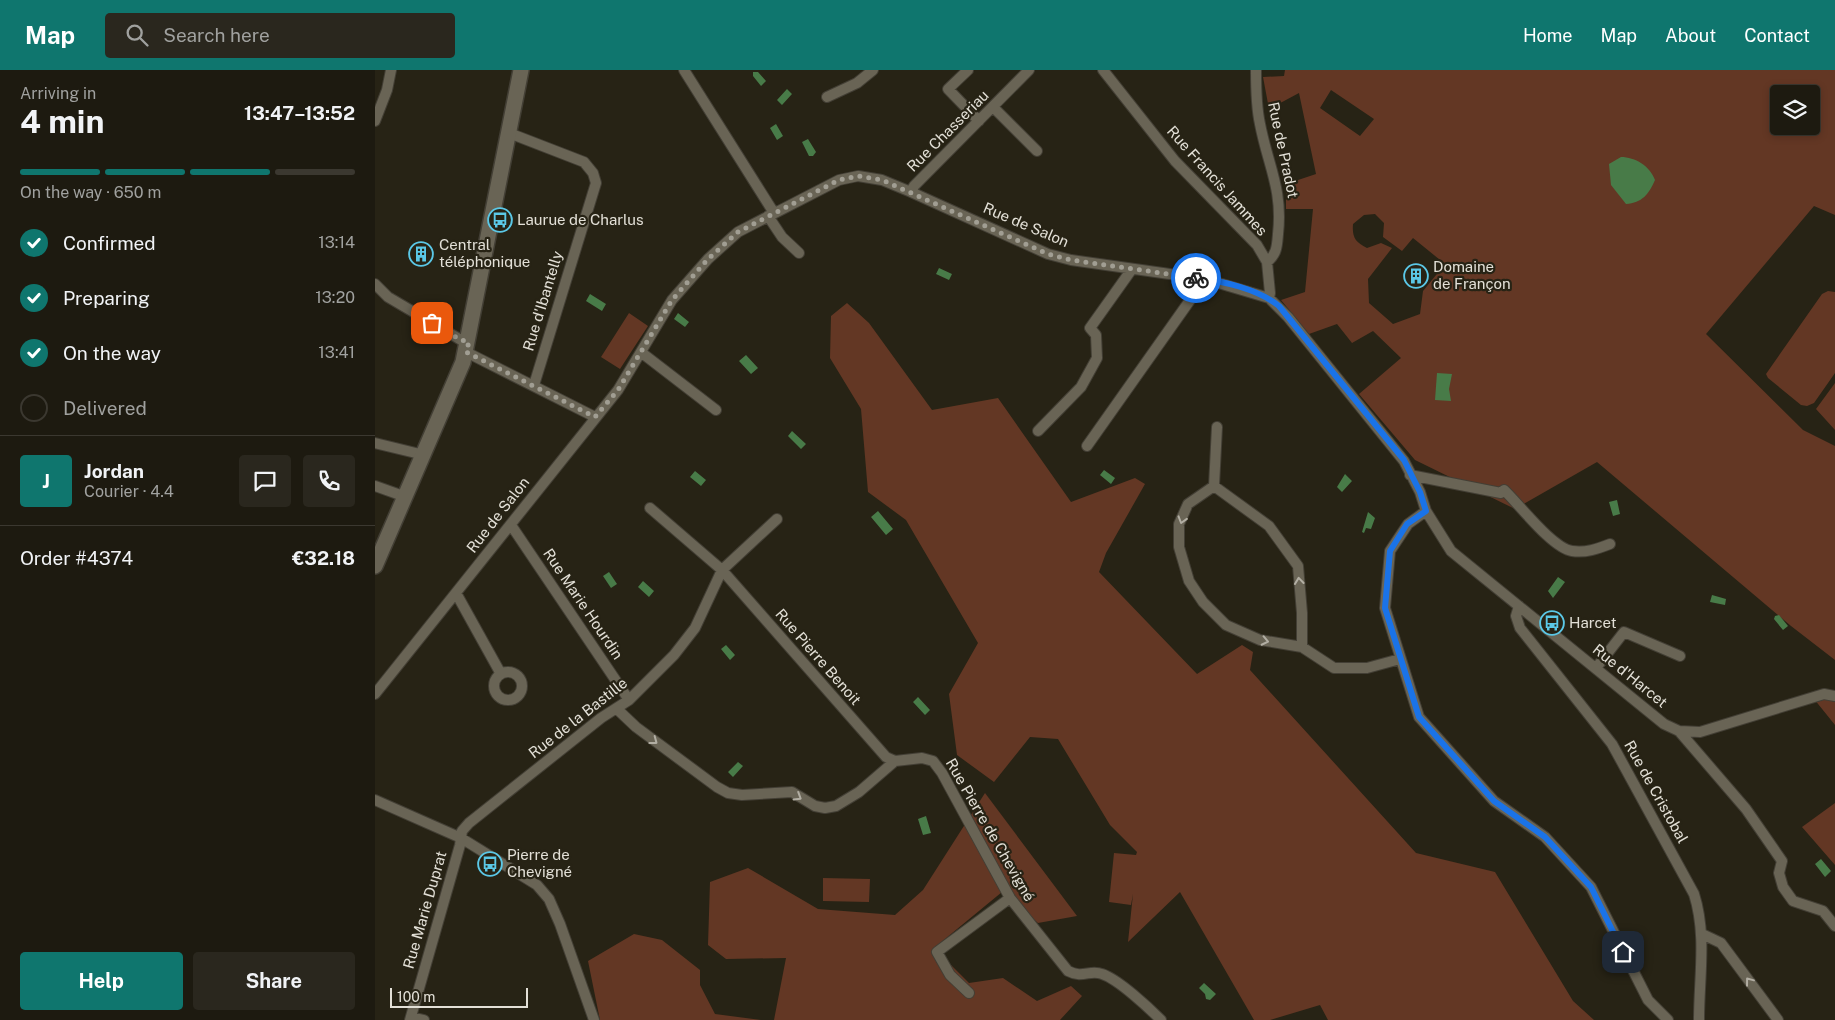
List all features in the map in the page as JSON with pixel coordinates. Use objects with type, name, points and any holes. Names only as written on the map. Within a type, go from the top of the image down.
[{"type":"street","points":[[375,122],[387,90],[391,70]]},
{"type":"street","points":[[375,566],[455,384],[467,347],[521,70]]},
{"type":"street","points":[[684,70],[771,215],[782,237],[799,253]]},
{"type":"street","points":[[827,98],[857,83],[873,70]]},
{"type":"street","points":[[968,70],[948,89],[979,121]]},
{"type":"street","name":"Rue Chasseriau","points":[[911,192],[914,186],[1029,70]]},
{"type":"street","name":"Rue Francis Jammes","points":[[1103,70],[1175,161],[1257,245],[1267,262],[1269,298]]},
{"type":"street","name":"Rue de Pradot","points":[[1256,70],[1257,111],[1276,183],[1280,211],[1276,252],[1267,262]]},
{"type":"street","points":[[993,107],[1037,151]]},
{"type":"street","name":"Rue d'Ibantelly","points":[[509,134],[584,162],[593,173],[596,183],[533,385]]},
{"type":"street","name":"Rue de Salon","points":[[375,694],[618,390],[642,353],[672,300],[708,259],[738,232],[839,180],[858,176],[882,180],[1048,254],[1071,260],[1205,279],[1269,298],[1288,317],[1404,460],[1420,492],[1426,511]]},
{"type":"street","points":[[1038,432],[1081,387],[1097,358],[1096,335],[1090,328],[1131,269]]},
{"type":"street","points":[[1087,446],[1205,279]]},
{"type":"street","points":[[375,284],[388,297],[461,340],[467,347],[533,385],[595,417]]},
{"type":"street","points":[[642,353],[715,410]]},
{"type":"street","points":[[1214,486],[1217,427]]},
{"type":"street","points":[[375,443],[424,455]]},
{"type":"street","points":[[1410,475],[1501,493],[1504,490],[1522,511],[1551,538],[1570,551],[1590,552],[1610,544]]},
{"type":"street","points":[[375,486],[406,496]]},
{"type":"street","points":[[1214,486],[1188,504],[1179,524],[1179,547],[1189,581],[1203,602],[1226,625],[1259,640],[1302,647],[1334,668],[1367,668],[1400,659]]},
{"type":"street","points":[[1214,486],[1269,526],[1298,566],[1302,613],[1302,647]]},
{"type":"street","name":"Rue Pierre Benoit","points":[[651,508],[721,570],[886,757],[895,761]]},
{"type":"street","points":[[1426,511],[1407,524],[1390,551],[1385,608],[1419,717],[1494,801],[1545,837],[1591,887],[1648,1000],[1668,1020]]},
{"type":"street","name":"Rue d'Harcet","points":[[1426,511],[1451,551],[1664,724],[1679,731]]},
{"type":"street","name":"Rue de la Bastille","points":[[461,838],[462,831],[490,804],[601,718],[629,700],[686,641],[695,628],[721,570],[777,519]]},
{"type":"street","name":"Rue Marie Hourdin","points":[[511,525],[629,700]]},
{"type":"street","points":[[456,593],[501,674]]},
{"type":"street","name":"Rue de Cristobal","points":[[1519,606],[1516,616],[1520,628],[1612,744],[1694,894],[1700,913],[1702,934],[1699,1020]]},
{"type":"street","points":[[1596,668],[1624,632],[1679,656]]},
{"type":"street","points":[[1679,731],[1700,732],[1824,694],[1835,696]]},
{"type":"street","points":[[617,709],[643,733],[728,793],[742,795],[792,792],[815,806],[825,808],[836,806],[859,792],[895,761]]},
{"type":"street","points":[[1679,731],[1746,809],[1782,861],[1779,873],[1793,901],[1823,911],[1835,926]]},
{"type":"street","name":"Rue Pierre de Chevigné","points":[[895,761],[922,758],[933,761],[942,773],[1010,898],[1068,971],[1082,976],[1094,972],[1103,974],[1147,1006],[1161,1020]]},
{"type":"street","points":[[375,800],[461,838],[537,885],[549,899],[575,964],[594,1020]]},
{"type":"street","name":"Rue Marie Duprat","points":[[411,1018],[461,838]]},
{"type":"street","points":[[969,993],[950,975],[937,952],[1010,898]]},
{"type":"street","points":[[1702,934],[1721,943],[1778,1020]]},
{"type":"street","points":[[411,1018],[424,1020]]},
{"type":"shaded area","points":[[1285,70],[1835,70],[1835,215],[1814,206],[1706,334],[1803,430],[1835,446],[1835,660],[1791,626],[1597,462],[1515,509],[1415,460],[1359,394],[1401,358],[1373,331],[1352,343],[1337,324],[1309,334],[1281,300],[1305,292],[1313,209],[1286,209],[1286,184],[1316,174],[1299,93],[1269,109],[1263,77],[1284,76]],"holes":[[[1331,90],[1374,119],[1360,136],[1320,108]],[[1375,214],[1384,223],[1383,237],[1402,251],[1413,238],[1445,264],[1423,291],[1420,314],[1393,324],[1369,303],[1368,279],[1392,248],[1381,243],[1367,248],[1357,241],[1353,232],[1353,224],[1364,215]]]},
{"type":"shaded area","points":[[753,72],[758,72],[766,81],[761,86],[753,76]]},
{"type":"shaded area","points":[[787,89],[792,94],[782,105],[777,100]]},
{"type":"shaded area","points":[[776,124],[783,136],[777,140],[770,128]]},
{"type":"shaded area","points":[[808,139],[816,152],[813,156],[809,156],[802,142]]},
{"type":"shaded area","points":[[1621,157],[1641,163],[1650,170],[1655,180],[1644,197],[1636,202],[1626,204],[1611,185],[1609,164]]},
{"type":"shaded area","points":[[939,268],[952,274],[949,280],[936,274]]},
{"type":"shaded area","points":[[1828,291],[1835,292],[1835,373],[1814,403],[1807,406],[1801,405],[1768,378],[1766,374],[1822,294]]},
{"type":"shaded area","points":[[590,294],[606,304],[602,311],[586,301]]},
{"type":"shaded area","points":[[847,303],[869,323],[932,410],[998,398],[1071,502],[1135,478],[1145,484],[1106,553],[1099,572],[1197,674],[1242,645],[1253,652],[1250,670],[1416,853],[1495,872],[1573,1001],[1594,1020],[1328,1020],[1320,1005],[1270,1020],[1254,1020],[1180,892],[1128,942],[1133,894],[1131,905],[1109,902],[1114,853],[1136,855],[1137,852],[1110,825],[1058,739],[1030,737],[994,782],[957,755],[949,694],[978,643],[906,520],[868,492],[861,409],[830,358],[831,316]]},
{"type":"shaded area","points":[[629,313],[648,326],[620,369],[601,357]]},
{"type":"shaded area","points":[[678,313],[689,322],[685,327],[674,319]]},
{"type":"shaded area","points":[[746,355],[758,368],[751,374],[739,361]]},
{"type":"shaded area","points":[[1437,373],[1452,374],[1449,389],[1451,401],[1435,400]]},
{"type":"shaded area","points":[[1835,383],[1835,430],[1816,409]]},
{"type":"shaded area","points":[[792,431],[806,444],[801,449],[788,436]]},
{"type":"shaded area","points":[[1104,470],[1115,478],[1111,484],[1100,475]]},
{"type":"shaded area","points":[[695,471],[706,480],[701,486],[690,477]]},
{"type":"shaded area","points":[[1345,474],[1352,481],[1342,492],[1337,487]]},
{"type":"shaded area","points":[[1617,500],[1620,514],[1613,516],[1609,502]]},
{"type":"shaded area","points":[[878,511],[893,529],[886,535],[871,517]]},
{"type":"shaded area","points":[[1368,512],[1375,518],[1371,529],[1366,528],[1364,533],[1362,532]]},
{"type":"shaded area","points":[[609,572],[617,584],[611,588],[603,576]]},
{"type":"shaded area","points":[[1558,577],[1565,582],[1553,598],[1548,591]]},
{"type":"shaded area","points":[[643,581],[654,591],[649,597],[638,587]]},
{"type":"shaded area","points":[[1712,595],[1726,599],[1725,605],[1710,602]]},
{"type":"shaded area","points":[[1779,615],[1788,626],[1783,630],[1774,619],[1775,616]]},
{"type":"shaded area","points":[[726,645],[735,655],[730,660],[721,649]]},
{"type":"shaded area","points":[[1810,694],[1835,702],[1835,725]]},
{"type":"shaded area","points":[[918,697],[930,710],[925,715],[913,702]]},
{"type":"shaded area","points":[[738,762],[743,766],[733,777],[728,772]]},
{"type":"shaded area","points":[[985,793],[1077,916],[1038,923],[1002,892],[934,948],[969,983],[1003,978],[1037,1001],[1071,986],[1082,996],[1060,1020],[774,1020],[786,958],[726,959],[708,945],[710,882],[748,868],[818,909],[895,915],[923,890]]},
{"type":"shaded area","points":[[1835,803],[1835,865],[1802,827]]},
{"type":"shaded area","points":[[926,816],[931,833],[923,835],[918,819]]},
{"type":"shaded area","points":[[1821,859],[1831,871],[1825,877],[1815,864]]},
{"type":"shaded area","points":[[823,878],[870,879],[869,902],[823,901]]},
{"type":"shaded area","points":[[634,934],[662,940],[700,970],[700,985],[715,1014],[761,1020],[600,1020],[588,961]]},
{"type":"shaded area","points":[[1204,983],[1216,994],[1210,1000],[1206,999],[1205,994],[1199,988]]},
{"type":"way so far","points":[[432,323],[461,340],[469,342],[466,352],[595,417],[618,390],[642,353],[672,300],[708,259],[738,232],[839,180],[858,176],[882,180],[1048,254],[1071,260],[1196,278]]},
{"type":"place","name":"Laurue de Charlus","points":[[500,220]]},
{"type":"place","name":"Central téléphonique","points":[[421,254]]},
{"type":"place","name":"Domaine de Françon","points":[[1416,276]]},
{"type":"place","name":"Harcet","points":[[1552,623]]},
{"type":"place","name":"Pierre de Chevigné","points":[[490,864]]},
{"type":"route","points":[[1196,278],[1252,292],[1269,298],[1279,306],[1404,460],[1420,492],[1426,511],[1407,524],[1390,551],[1385,608],[1419,717],[1457,759],[1472,779],[1494,801],[1520,817],[1545,837],[1591,887],[1623,952]]}]
